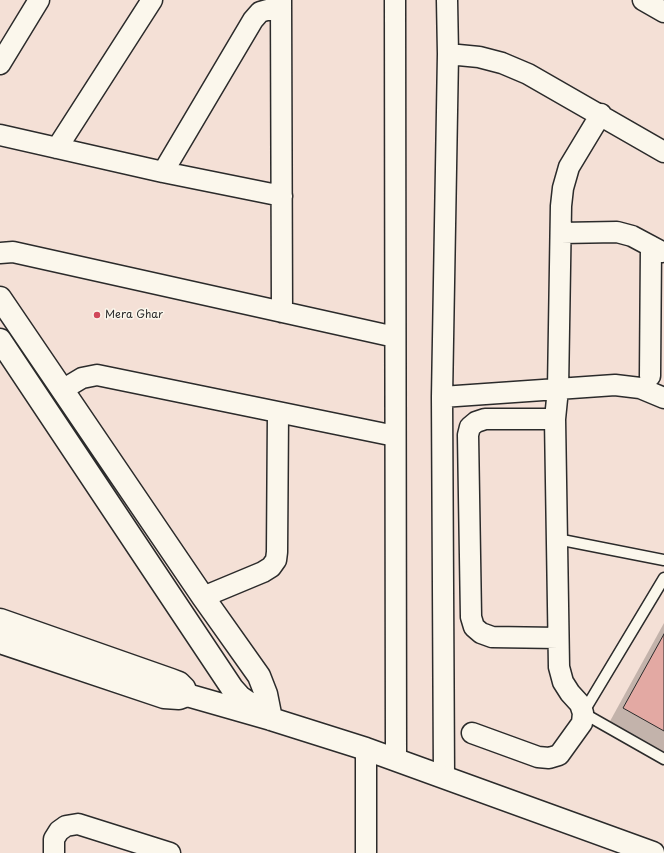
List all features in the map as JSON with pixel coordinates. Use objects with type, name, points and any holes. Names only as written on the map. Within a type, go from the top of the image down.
[{"type":"main road","points":[[0,298],[203,597],[259,676],[266,694],[271,719]]},
{"type":"main road","points":[[0,340],[232,688],[240,697],[271,719]]},
{"type":"main road","points":[[0,620],[179,683],[184,688],[187,695]]},
{"type":"main road","points":[[0,642],[164,697],[179,698],[187,695],[271,719],[366,749],[652,853]]},
{"type":"street","points":[[0,64],[39,0]]},
{"type":"street","points":[[57,148],[152,0]]},
{"type":"street","points":[[394,0],[396,760]]},
{"type":"street","points":[[444,778],[442,397],[448,54],[447,0]]},
{"type":"street","points":[[163,172],[253,20],[260,12],[281,5],[282,312]]},
{"type":"street","points":[[448,54],[479,57],[502,63],[528,74],[601,114],[664,152]]},
{"type":"street","points":[[472,733],[538,757],[549,758],[559,755],[582,723],[583,713],[580,704],[563,682],[559,667],[555,419],[558,389],[561,206],[563,188],[569,167],[601,114]]},
{"type":"street","points":[[0,136],[163,172],[282,196]]},
{"type":"street","points":[[561,233],[617,232],[632,236],[658,250],[645,382]]},
{"type":"street","points":[[0,253],[14,252],[395,337]]},
{"type":"street","points":[[645,382],[664,354]]},
{"type":"street","points":[[62,390],[82,378],[97,375],[395,436]]},
{"type":"street","points":[[442,397],[645,382],[664,398]]},
{"type":"street","points":[[203,597],[263,572],[271,567],[276,560],[278,412]]},
{"type":"street","points":[[555,419],[485,419],[476,422],[470,427],[468,435],[471,617],[474,627],[481,633],[492,637],[558,638]]},
{"type":"street","points":[[366,749],[366,853]]},
{"type":"street","points":[[54,853],[54,839],[58,830],[66,826],[78,824],[170,853]]},
{"type":"lane","points":[[557,539],[664,560]]},
{"type":"lane","points":[[664,578],[583,713],[664,758]]},
{"type":"building","points":[[664,634],[664,731],[623,708]]},
{"type":"place","name":"Mera Ghar","points":[[97,315]]}]
